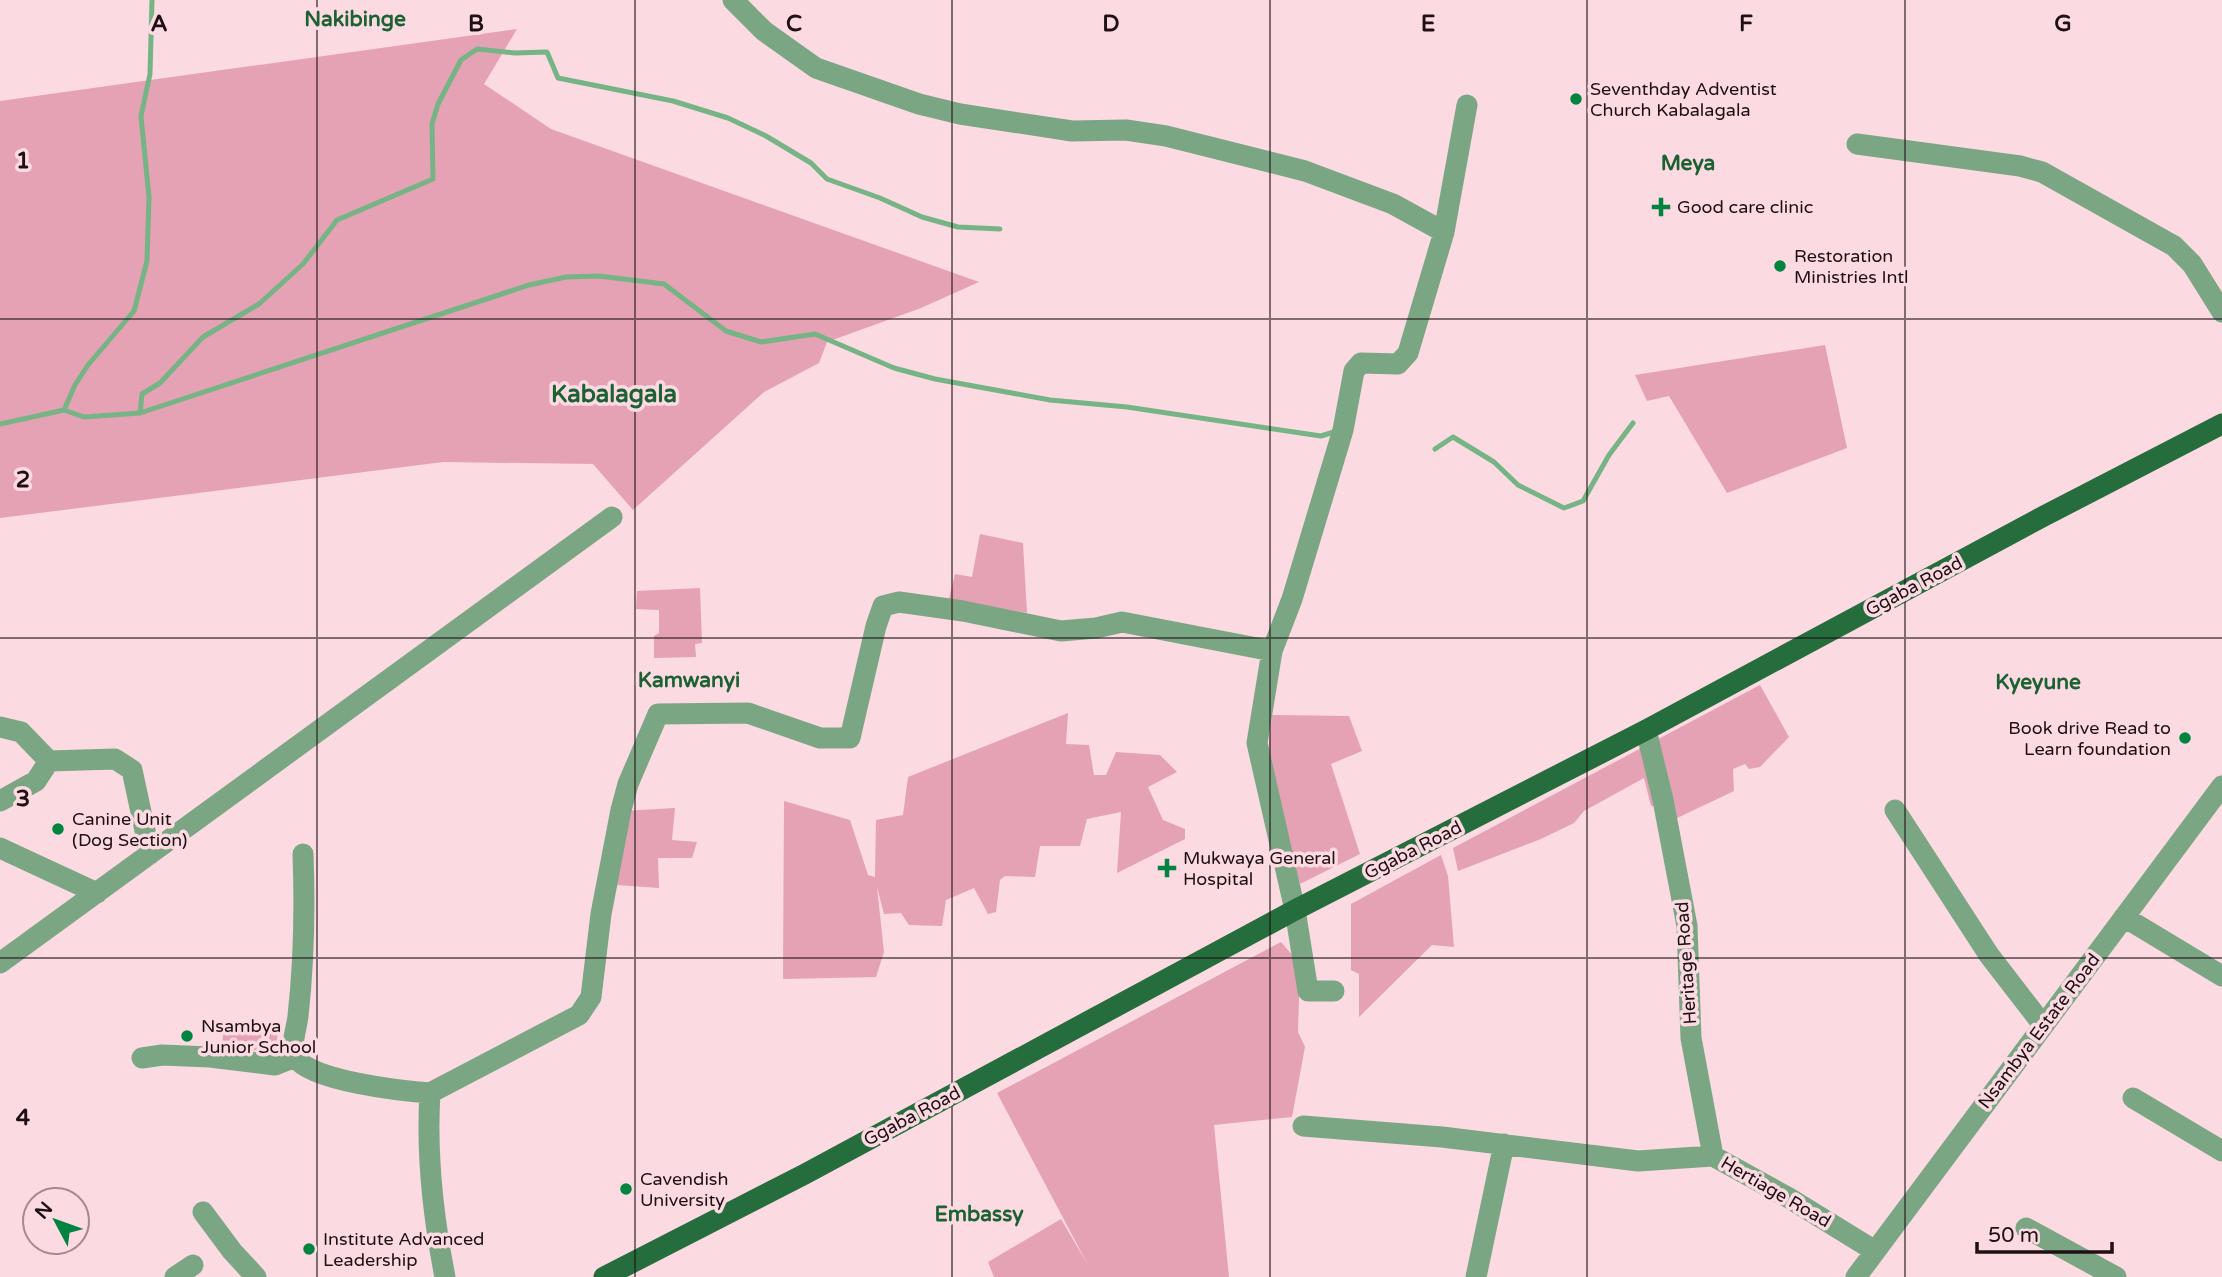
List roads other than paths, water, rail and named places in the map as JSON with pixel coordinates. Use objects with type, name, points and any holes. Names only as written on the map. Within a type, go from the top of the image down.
[{"type":"main road","name":"Ggaba Road","points":[[604,1277],[805,1174],[1295,911],[1646,730],[2044,516],[2222,424]]},
{"type":"street","points":[[733,0],[764,31],[816,68],[919,104],[960,114],[1072,131],[1126,130],[1166,136],[1306,171],[1393,204],[1444,232]]},
{"type":"street","points":[[1334,991],[1308,991],[1295,911],[1257,743],[1272,651],[1292,599],[1343,430],[1354,371],[1361,363],[1398,364],[1408,353],[1444,232],[1466,105]]},
{"type":"street","points":[[1857,144],[2020,166],[2042,172],[2174,246],[2192,264],[2222,312]]},
{"type":"street","points":[[0,963],[612,517]]},
{"type":"street","points":[[303,854],[305,928],[293,1050],[295,1057],[310,1068],[361,1085],[430,1093],[579,1015],[591,998],[601,914],[621,810],[628,784],[657,714],[748,713],[820,738],[850,738],[883,606],[899,602],[963,611],[1061,631],[1096,628],[1122,622],[1272,651]]},
{"type":"street","points":[[0,727],[21,732],[49,761],[115,759],[132,770],[149,854]]},
{"type":"street","name":"Heritage Road","points":[[1646,730],[1663,800],[1687,926],[1691,1038],[1713,1156]]},
{"type":"street","points":[[0,801],[36,781],[49,761]]},
{"type":"street","name":"Nsambya Estate Road","points":[[1856,1277],[2222,786]]},
{"type":"street","points":[[1895,810],[1989,955],[2043,1025]]},
{"type":"street","points":[[0,848],[97,892]]},
{"type":"street","points":[[2124,917],[2222,976]]},
{"type":"street","points":[[142,1058],[162,1055],[210,1056],[275,1065],[295,1057]]},
{"type":"street","points":[[430,1093],[428,1133],[431,1189],[445,1277]]},
{"type":"street","points":[[2133,1098],[2222,1151]]},
{"type":"street","name":"Hertiage Road","points":[[1303,1126],[1504,1144],[1638,1161],[1713,1156],[1789,1198],[1875,1251]]},
{"type":"street","points":[[1476,1277],[1504,1144]]},
{"type":"street","points":[[203,1212],[232,1251],[256,1277]]},
{"type":"street","points":[[2026,1228],[2116,1277]]},
{"type":"street","points":[[175,1277],[193,1265]]},
{"type":"waterway","points":[[64,410],[88,365],[134,311],[147,261],[149,197],[141,116],[150,74],[152,0]]},
{"type":"waterway","points":[[140,413],[142,394],[160,383],[203,337],[259,304],[303,264],[337,220],[433,179],[432,124],[438,104],[461,60],[477,49],[515,53],[547,52],[558,78],[673,101],[728,118],[766,136],[811,163],[827,179],[922,217],[958,227],[1000,229]]},
{"type":"waterway","points":[[0,424],[64,410],[84,417],[140,413],[529,285],[566,277],[599,276],[664,284],[726,331],[761,342],[815,334],[894,368],[935,379],[1050,400],[1127,407],[1321,436],[1337,431]]},
{"type":"waterway","points":[[1435,449],[1453,437],[1494,462],[1518,485],[1564,508],[1583,501],[1609,455],[1633,423]]},
{"type":"place","name":"Seventhday Adventist Church Kabalagala","points":[[1576,99]]},
{"type":"place","name":"Good care clinic","points":[[1661,207]]},
{"type":"place","name":"Restoration Ministries Intl","points":[[1780,266]]},
{"type":"place","name":"Book drive Read to Learn foundation","points":[[2185,738]]},
{"type":"place","name":"Canine Unit (Dog Section)","points":[[58,829]]},
{"type":"place","name":"Mukwaya General Hospital","points":[[1167,868]]},
{"type":"place","name":"Nsambya Junior School","points":[[187,1036]]},
{"type":"place","name":"Cavendish University","points":[[626,1189]]},
{"type":"place","name":"Institute Advanced Leadership","points":[[309,1249]]},
{"type":"district","name":"Nakibinge","points":[[355,19]]},
{"type":"district","name":"Meya","points":[[1688,163]]},
{"type":"district","name":"Kabalagala","points":[[614,394]]},
{"type":"district","name":"Kamwanyi","points":[[689,680]]},
{"type":"district","name":"Kyeyune","points":[[2038,682]]},
{"type":"district","name":"Embassy","points":[[979,1214]]}]
